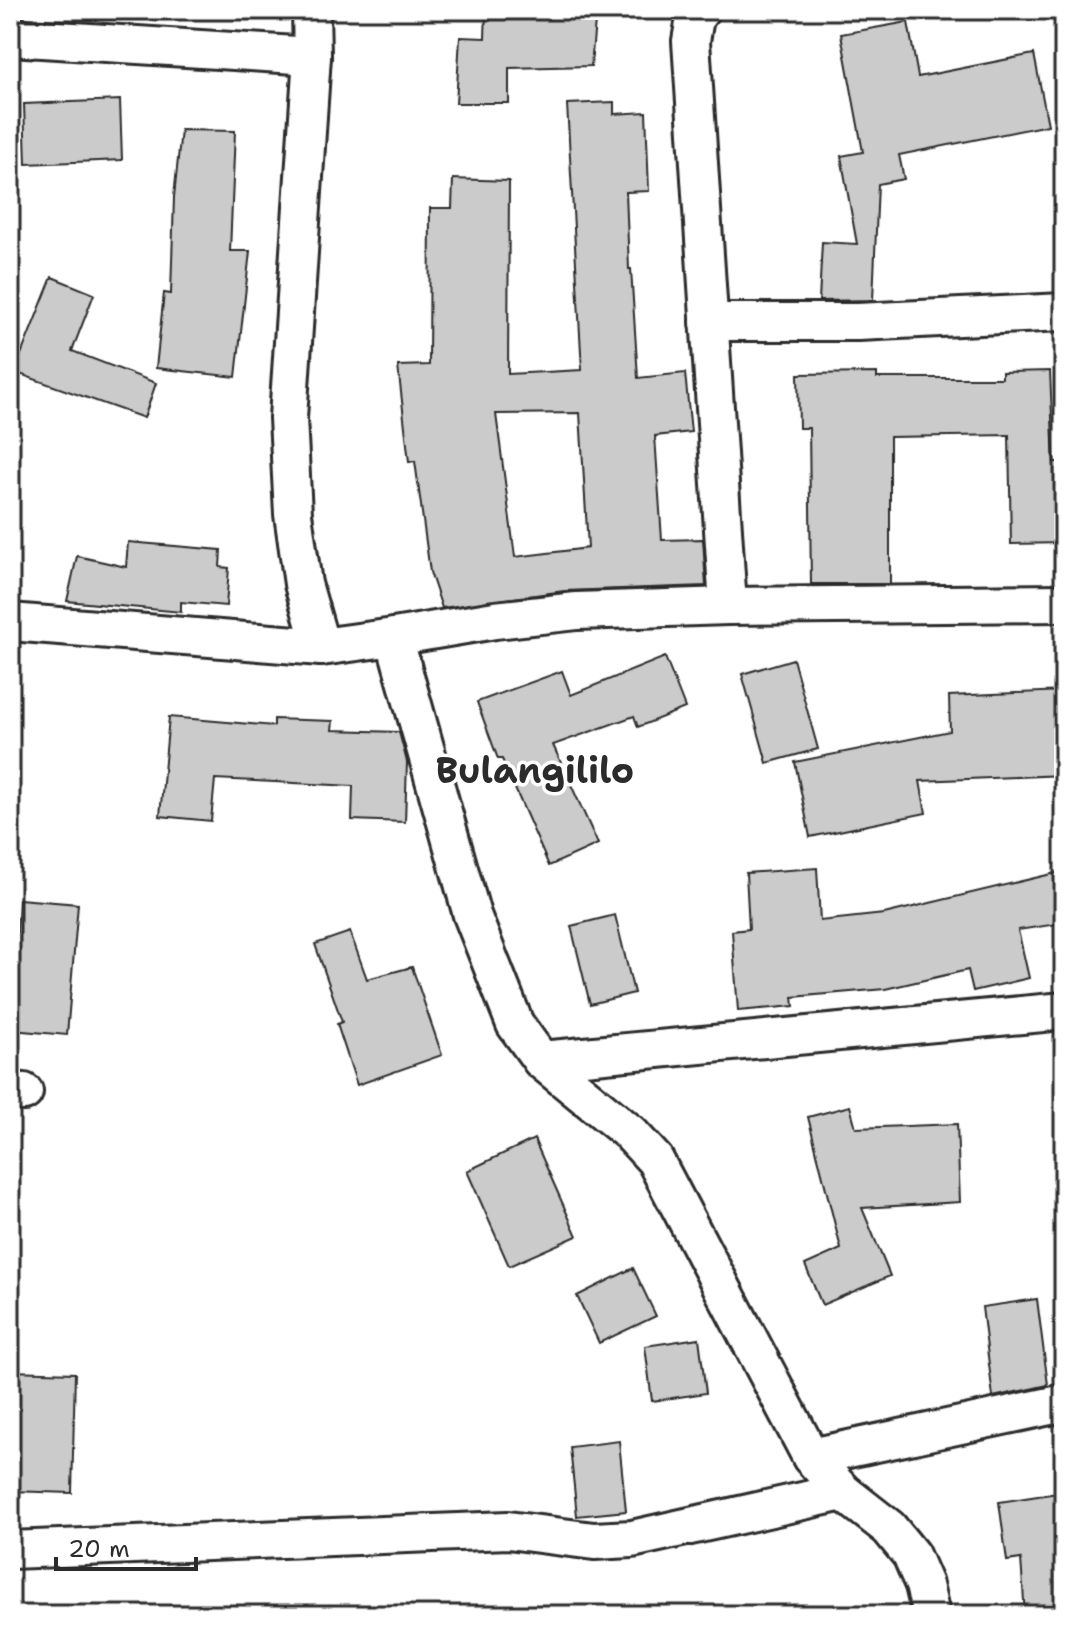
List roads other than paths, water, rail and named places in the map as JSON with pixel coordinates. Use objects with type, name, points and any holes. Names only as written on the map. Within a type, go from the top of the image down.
[{"type":"street","points":[[311,10],[312,56],[288,418],[293,514],[303,584],[321,647]]},
{"type":"street","points":[[701,10],[695,18],[691,41],[728,606]]},
{"type":"street","points":[[10,37],[312,56]]},
{"type":"street","points":[[709,322],[858,322],[1064,312]]},
{"type":"street","points":[[10,622],[321,647],[495,620],[577,611],[728,606],[1064,603]]},
{"type":"street","points":[[394,637],[472,915],[515,1024],[541,1060],[630,1133],[655,1160],[811,1457],[843,1492],[889,1528],[911,1555],[924,1585],[931,1615]]},
{"type":"street","points":[[541,1060],[1064,1011]]},
{"type":"street","points":[[811,1457],[1064,1403]]},
{"type":"street","points":[[10,1550],[508,1530],[594,1541],[632,1539],[843,1492]]},
{"type":"district","name":"Bulangililo","points":[[535,770]]}]
